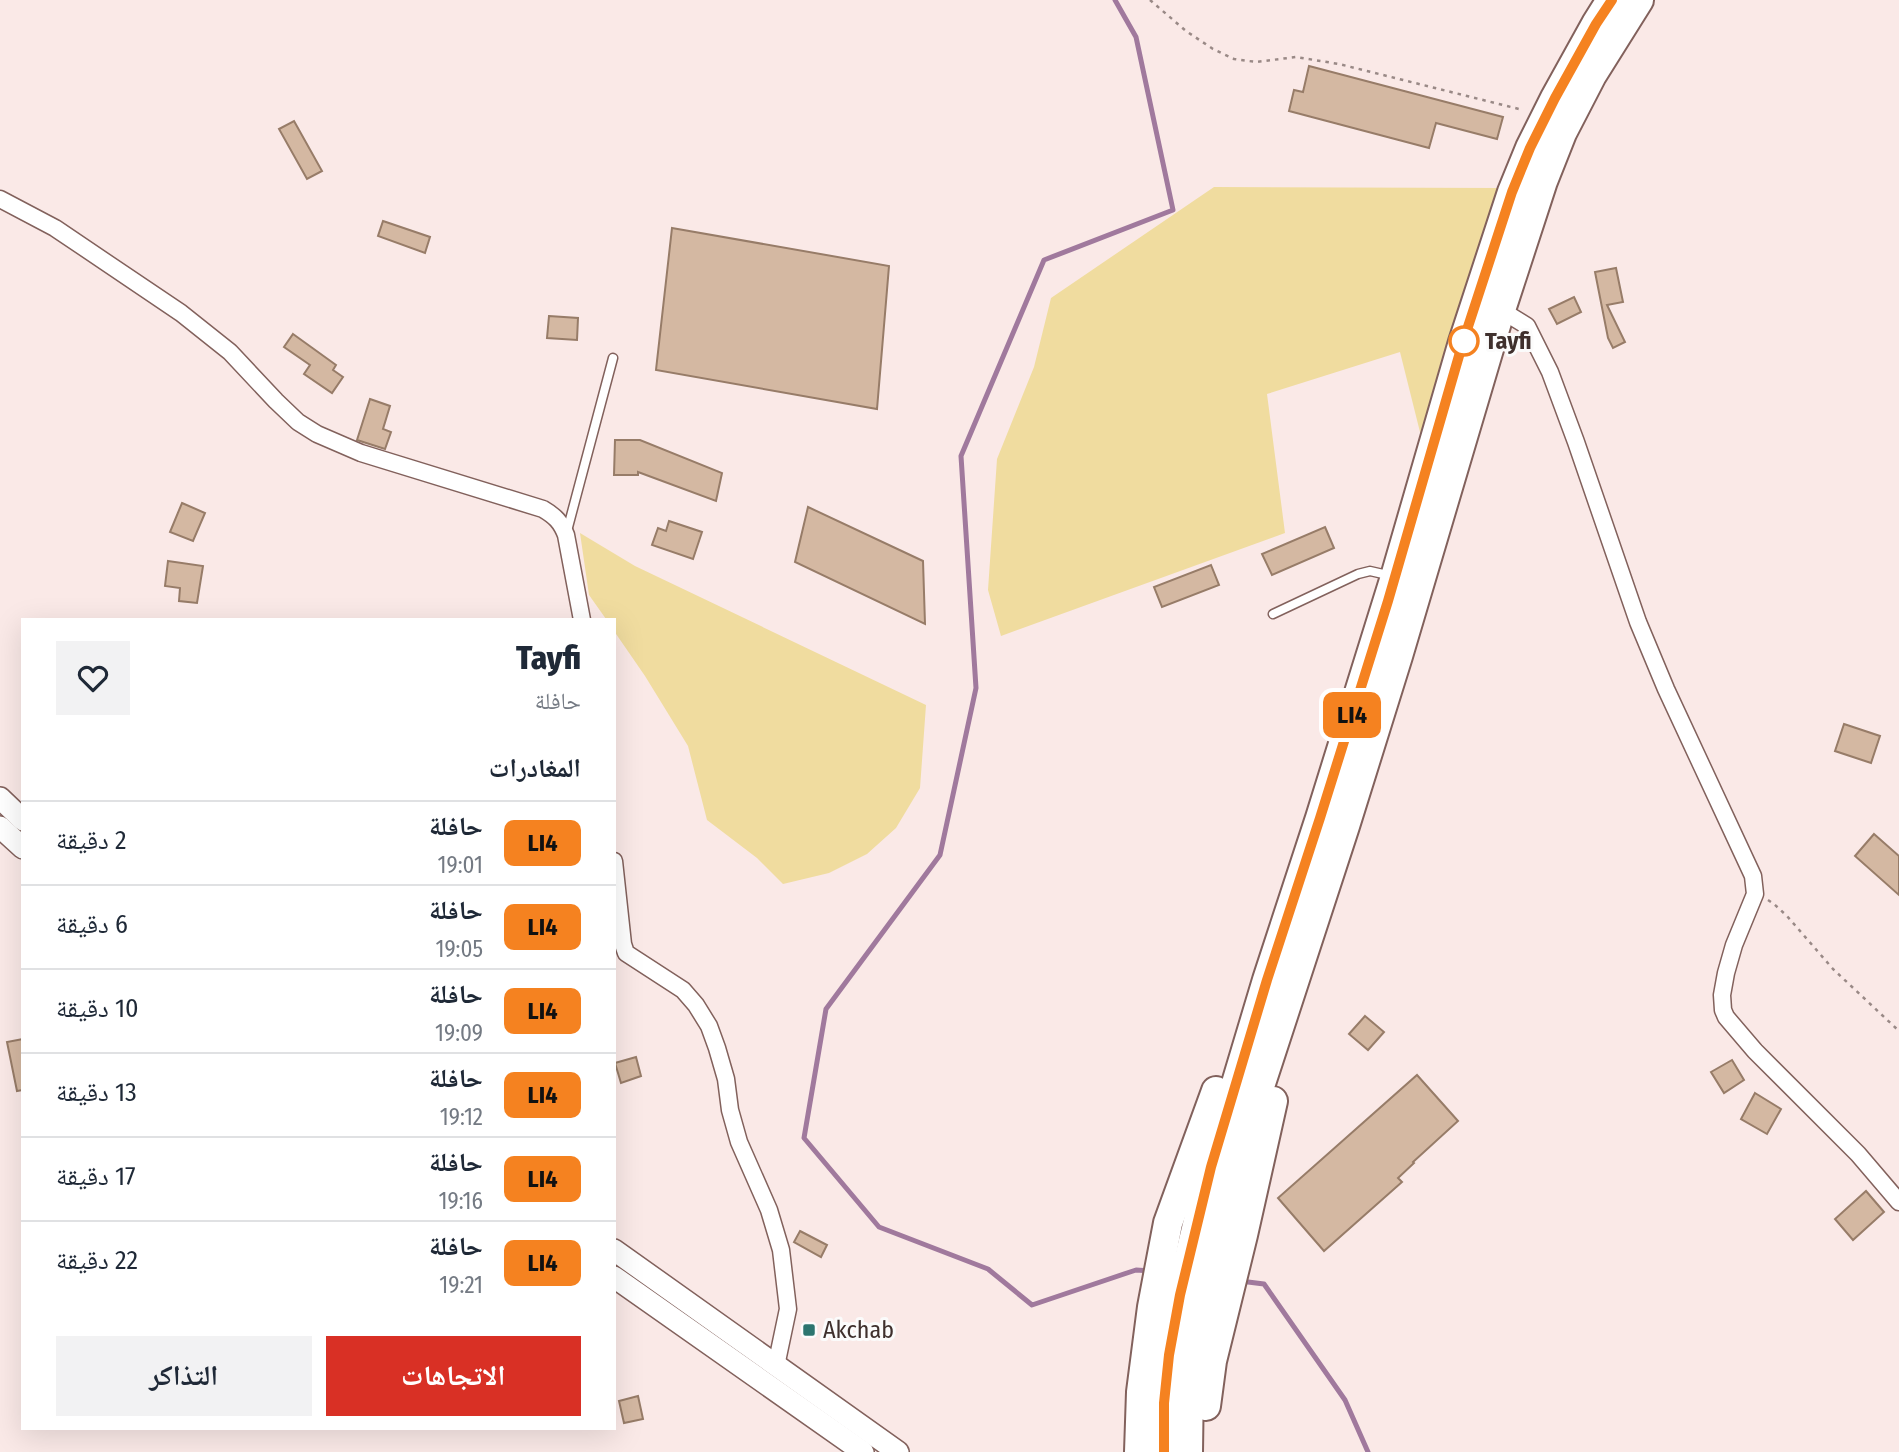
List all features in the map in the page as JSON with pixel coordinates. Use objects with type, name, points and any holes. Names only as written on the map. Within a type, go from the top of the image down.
[{"type":"highway","points":[[1204,1452],[1208,1385],[1224,1313],[1219,1229],[1211,1167],[1267,980],[1395,577],[1463,342],[1512,192],[1546,116],[1611,0]]},
{"type":"highway","points":[[1188,1452],[1189,1380],[1200,1301],[1249,1121],[1398,656],[1527,227],[1562,133],[1592,75],[1639,0]]},
{"type":"highway","points":[[1144,1450],[1141,1392],[1152,1307],[1168,1223],[1238,1032],[1267,980]]},
{"type":"highway","points":[[1144,1450],[1164,1403],[1169,1355],[1219,1229]]},
{"type":"street","points":[[0,199],[55,229],[181,313],[230,352],[298,422],[317,434],[362,453],[542,509],[555,516],[566,535],[582,618]]},
{"type":"street","points":[[1501,310],[1527,326],[1550,372],[1638,622],[1666,689],[1753,876],[1755,894],[1734,945],[1726,973],[1722,995],[1726,1017],[1755,1051],[1858,1154],[1899,1202]]},
{"type":"street","points":[[0,798],[21,818]]},
{"type":"street","points":[[0,827],[21,846]]},
{"type":"street","points":[[616,879],[626,953],[683,990],[709,1026],[718,1048],[739,1142],[769,1210],[781,1250],[788,1309],[776,1366]]},
{"type":"street","points":[[616,1251],[898,1452]]},
{"type":"street","points":[[616,1278],[862,1451]]},
{"type":"lane","points":[[566,535],[614,358]]},
{"type":"lane","points":[[1273,614],[1358,574],[1370,571],[1395,577]]},
{"type":"path","points":[[1150,0],[1186,31],[1213,49],[1242,61],[1296,57],[1339,64],[1546,116]]},
{"type":"path","points":[[1755,894],[1774,904],[1787,916],[1833,969],[1899,1031]]},
{"type":"shaded area","points":[[1214,187],[1500,188],[1421,436],[1400,352],[1267,394],[1285,533],[1001,636],[988,590],[997,459],[1034,367],[1051,298]]},
{"type":"shaded area","points":[[580,533],[635,566],[926,705],[920,788],[896,828],[867,854],[829,873],[783,884],[757,858],[707,820],[688,746],[616,634],[616,618],[605,618],[589,595]]},
{"type":"building","points":[[1309,66],[1503,117],[1497,139],[1436,123],[1429,148],[1289,111],[1294,90],[1303,92]]},
{"type":"building","points":[[294,121],[322,171],[307,179],[279,129]]},
{"type":"building","points":[[383,221],[430,237],[425,253],[378,236]]},
{"type":"building","points":[[672,228],[889,266],[877,409],[656,370]]},
{"type":"building","points":[[1616,268],[1623,302],[1607,305],[1625,342],[1613,348],[1608,338],[1595,272]]},
{"type":"building","points":[[1574,297],[1581,312],[1557,324],[1549,309]]},
{"type":"building","points":[[549,316],[578,318],[577,340],[547,338]]},
{"type":"building","points":[[293,334],[336,365],[333,370],[343,377],[332,393],[304,374],[310,365],[284,347]]},
{"type":"building","points":[[370,399],[390,406],[383,429],[391,432],[385,449],[357,440]]},
{"type":"building","points":[[615,440],[640,440],[722,473],[716,501],[638,472],[638,475],[614,475]]},
{"type":"building","points":[[182,503],[205,513],[193,541],[170,532]]},
{"type":"building","points":[[808,507],[923,561],[925,624],[795,562]]},
{"type":"building","points":[[669,521],[702,532],[693,559],[652,545],[658,528],[666,531]]},
{"type":"building","points":[[1325,527],[1334,548],[1272,575],[1262,554]]},
{"type":"building","points":[[168,561],[203,566],[197,603],[179,601],[180,588],[165,586]]},
{"type":"building","points":[[1211,565],[1219,585],[1162,607],[1154,587]]},
{"type":"building","points":[[1844,724],[1880,736],[1871,763],[1835,751]]},
{"type":"building","points":[[1874,834],[1899,856],[1899,895],[1855,856]]},
{"type":"building","points":[[1365,1016],[1384,1032],[1368,1050],[1349,1034]]},
{"type":"building","points":[[21,1039],[21,1090],[17,1091],[7,1042]]},
{"type":"building","points":[[636,1057],[641,1076],[621,1083],[616,1063]]},
{"type":"building","points":[[1732,1060],[1744,1080],[1724,1093],[1711,1072]]},
{"type":"building","points":[[1417,1075],[1458,1121],[1398,1178],[1402,1182],[1324,1251],[1278,1198]]},
{"type":"building","points":[[1755,1093],[1781,1109],[1767,1134],[1741,1119]]},
{"type":"building","points":[[1866,1191],[1884,1212],[1853,1240],[1835,1219]]},
{"type":"building","points":[[800,1231],[827,1245],[821,1257],[794,1242]]},
{"type":"building","points":[[638,1396],[643,1419],[624,1423],[619,1401]]},
{"type":"waterway","points":[[1115,0],[1136,37],[1173,210],[1044,260],[961,456],[976,688],[940,855],[826,1009],[804,1138],[879,1227],[988,1269],[1032,1305],[1136,1270],[1151,1271]]},
{"type":"waterway","points":[[1240,1281],[1264,1284],[1345,1400],[1368,1452]]},
{"type":"bus line","name":"LI4","points":[[1164,1452],[1164,1403],[1169,1355],[1180,1295],[1211,1167],[1267,980],[1388,601],[1463,342],[1512,192],[1530,148],[1555,98],[1612,0]]},
{"type":"place","name":"Tayfi","points":[[1464,341]]},
{"type":"place","name":"Akchab","points":[[809,1330]]}]
